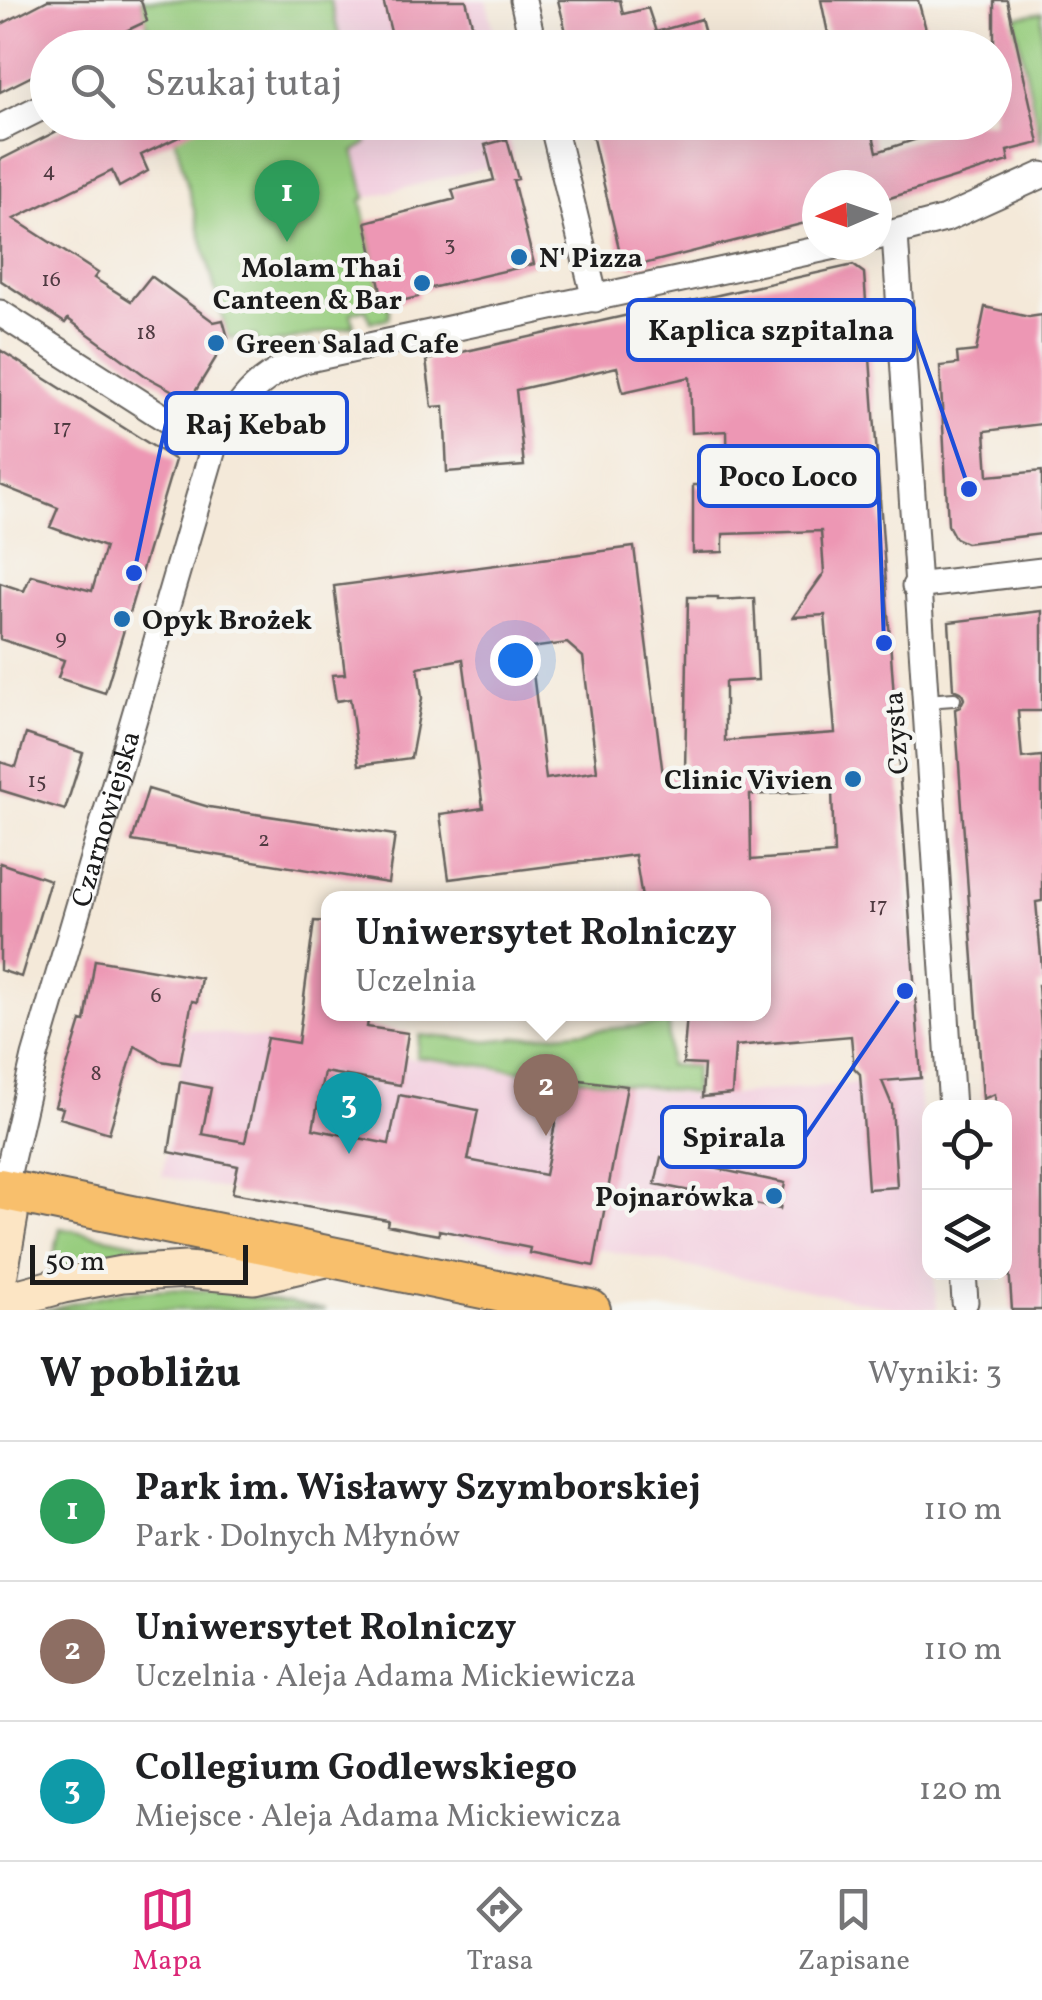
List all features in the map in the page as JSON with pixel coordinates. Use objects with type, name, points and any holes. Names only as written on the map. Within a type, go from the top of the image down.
[{"type":"main road","points":[[1,1191],[590,1310]]},
{"type":"main road","name":"Czarnowiejska","points":[[0,1273],[10,1216],[1,1191]]},
{"type":"main road","points":[[0,1302],[122,1274],[186,1270],[245,1276],[331,1258]]},
{"type":"street","points":[[523,0],[530,30]]},
{"type":"street","points":[[0,128],[30,113]]},
{"type":"street","points":[[556,140],[595,299]]},
{"type":"street","points":[[892,234],[945,219],[1042,174]]},
{"type":"street","name":"Czarnowiejska","points":[[1,1191],[40,1038],[214,449],[241,400],[282,367],[802,253]]},
{"type":"street","name":"Czysta","points":[[888,260],[916,586],[951,1100]]},
{"type":"street","points":[[0,313],[214,449]]},
{"type":"street","points":[[916,586],[1042,571]]},
{"type":"street","points":[[964,1280],[965,1302]]},
{"type":"lane","points":[[923,701],[954,699]]},
{"type":"shaded area","points":[[310,0],[486,0],[494,30],[318,30]]},
{"type":"shaded area","points":[[345,140],[510,140],[513,160],[361,199]]},
{"type":"shaded area","points":[[188,1029],[702,1097],[918,1078],[922,1128],[922,1280],[935,1280],[937,1309],[905,1310],[600,1249],[594,1266],[162,1176]]},
{"type":"green space","points":[[141,0],[330,0],[338,30],[149,30]]},
{"type":"green space","points":[[1042,12],[1041,142],[1016,25],[1017,17]]},
{"type":"green space","points":[[176,140],[366,140],[354,152],[366,198],[361,200],[384,304],[389,304],[389,318],[370,322],[366,309],[351,313],[354,326],[261,346],[255,336],[228,338]]},
{"type":"green space","points":[[669,1023],[668,1065],[695,1067],[694,1093],[416,1057],[420,1035],[484,1041]]},
{"type":"green space","points":[[60,1228],[170,1252],[112,1257],[51,1269]]},
{"type":"green space","points":[[217,1291],[326,1310],[45,1310],[120,1292]]},
{"type":"building","points":[[48,0],[141,0],[147,21],[128,30],[30,30],[30,77],[0,92],[0,25]]},
{"type":"building","points":[[383,0],[466,0],[474,30],[390,30]]},
{"type":"building","points":[[558,0],[620,0],[623,14],[648,8],[655,30],[566,30]]},
{"type":"building","points":[[821,0],[918,0],[926,30],[827,30]]},
{"type":"building","points":[[994,0],[1007,0],[1039,143],[1007,151],[1009,161],[892,197],[892,170],[802,170],[802,224],[632,267],[622,261],[593,140],[874,140],[877,152],[914,140],[1012,140],[1012,30],[994,30]]},
{"type":"building","points":[[701,19],[704,30],[663,30]]},
{"type":"building","points":[[39,140],[172,140],[141,155],[148,171],[119,187],[112,171],[14,219],[98,273],[94,278],[131,301],[151,276],[214,322],[223,320],[228,338],[190,400],[147,377],[68,319],[65,323],[0,280],[0,160]]},
{"type":"building","points":[[507,140],[534,264],[418,291],[418,297],[384,305],[366,222],[455,199],[452,190],[494,180],[485,145]]},
{"type":"building","points":[[853,265],[864,273],[921,1078],[882,1081],[892,1105],[897,1187],[868,1189],[860,1074],[854,1068],[851,1036],[735,1046],[732,1094],[702,1097],[704,1065],[683,1064],[686,1021],[771,1021],[771,891],[641,891],[635,855],[449,879],[440,814],[483,808],[463,659],[418,667],[422,698],[411,758],[359,765],[350,699],[336,701],[332,675],[345,674],[334,586],[634,547],[663,775],[685,773],[688,597],[754,598],[758,680],[725,682],[725,741],[835,733],[825,615],[793,617],[824,573],[821,531],[723,534],[723,552],[693,553],[693,485],[728,485],[727,431],[692,433],[690,377],[623,392],[617,367],[516,390],[524,466],[447,472],[444,406],[432,407],[426,360]],"holes":[[[567,643],[583,657],[597,771],[546,779],[530,648]],[[832,790],[834,854],[751,860],[750,795]]]},
{"type":"building","points":[[985,307],[1029,317],[1042,315],[1042,424],[985,431],[988,476],[1042,471],[1042,534],[966,543],[955,538],[948,525],[940,366],[958,364],[957,353],[976,351]]},
{"type":"building","points":[[0,350],[175,460],[105,693],[58,678],[64,660],[0,639],[0,583],[24,591],[31,575],[92,591],[105,547],[50,527],[58,508],[0,485]]},
{"type":"building","points":[[1042,611],[1042,711],[1018,711],[1022,758],[1042,756],[1042,901],[1036,902],[1042,968],[1042,985],[1038,985],[1042,1041],[1042,1310],[1012,1310],[1012,1100],[995,1100],[995,1094],[983,1099],[955,709],[964,699],[962,693],[953,689],[949,622]]},
{"type":"building","points":[[26,734],[83,753],[65,810],[0,790],[0,762],[16,767]]},
{"type":"building","points":[[148,789],[209,807],[395,835],[388,883],[132,841]]},
{"type":"building","points":[[0,863],[50,880],[21,977],[0,970]]},
{"type":"building","points":[[314,921],[321,922],[321,1021],[368,1021],[367,1027],[408,1033],[400,1085],[324,1072],[313,1129],[389,1144],[399,1095],[478,1110],[468,1160],[545,1175],[564,1078],[627,1086],[594,1266],[529,1253],[530,1248],[439,1230],[439,1235],[416,1231],[387,1225],[388,1220],[232,1193],[238,1166],[169,1152],[180,1082],[211,1088],[202,1134],[245,1142],[267,1038],[298,1043]]},
{"type":"building","points":[[95,960],[201,978],[197,1002],[192,1001],[180,1064],[161,1061],[135,1046],[109,1133],[60,1118],[63,1108],[55,1106],[81,1021],[85,1022]]},
{"type":"building","points":[[661,1157],[785,1183],[780,1209],[655,1184]]},
{"type":"place","name":"Park im. Wisławy Szymborskiej","points":[[287,242]]},
{"type":"place","name":"N' Pizza","points":[[519,257]]},
{"type":"place","name":"Molam Thai Canteen & Bar","points":[[422,283]]},
{"type":"place","name":"Green Salad Cafe","points":[[216,343]]},
{"type":"place","name":"Kaplica szpitalna","points":[[969,489]]},
{"type":"place","name":"Raj Kebab","points":[[134,573]]},
{"type":"place","name":"Opyk Brożek","points":[[122,619]]},
{"type":"place","name":"Poco Loco","points":[[884,643]]},
{"type":"place","name":"Clinic Vivien","points":[[853,779]]},
{"type":"place","name":"Spirala","points":[[905,991]]},
{"type":"place","name":"Uniwersytet Rolniczy","points":[[546,1136]]},
{"type":"place","name":"Collegium Godlewskiego","points":[[349,1154]]},
{"type":"place","name":"Pojnarówka","points":[[774,1196]]}]
